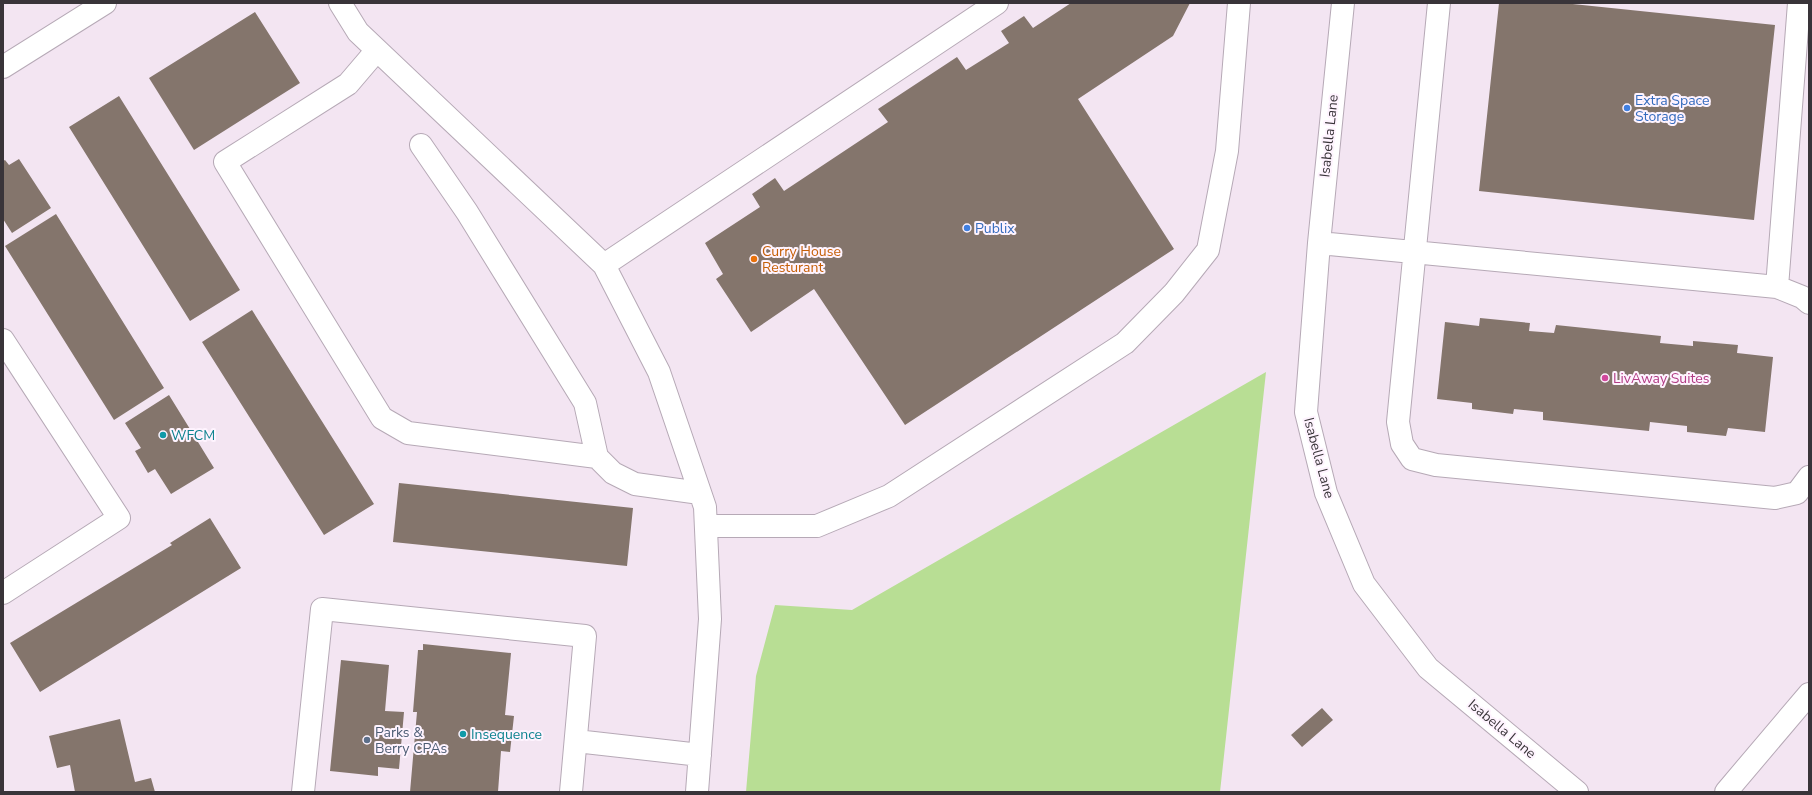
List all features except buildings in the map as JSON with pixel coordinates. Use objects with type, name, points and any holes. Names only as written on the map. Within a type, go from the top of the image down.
[{"type":"street","points":[[340,3],[358,32],[604,265],[659,372],[705,507],[710,619],[696,792]]},
{"type":"street","points":[[604,265],[997,3]]},
{"type":"street","points":[[706,526],[817,526],[889,496],[1125,343],[1174,292],[1208,250],[1227,151],[1239,3]]},
{"type":"street","name":"Isabella Lane","points":[[1343,3],[1319,243],[1306,412],[1326,493],[1364,584],[1428,668],[1577,792]]},
{"type":"street","points":[[1439,3],[1398,422],[1402,444],[1412,459],[1436,465],[1775,498],[1797,493],[1809,477]]},
{"type":"street","points":[[1777,287],[1799,3]]},
{"type":"street","points":[[3,67],[97,5]]},
{"type":"street","points":[[377,50],[348,84],[224,162],[382,418],[408,433],[598,457]]},
{"type":"street","points":[[421,145],[467,212],[585,403],[598,457],[613,473],[635,484],[700,493]]},
{"type":"street","points":[[1319,243],[1414,254],[1777,287],[1802,297],[1809,303]]},
{"type":"street","points":[[3,340],[119,518],[3,593]]},
{"type":"street","points":[[303,792],[322,609],[585,636],[571,792]]},
{"type":"street","points":[[1726,792],[1809,694]]},
{"type":"street","points":[[576,741],[700,755]]},
{"type":"green space","points":[[1266,372],[1220,792],[746,792],[756,676],[775,605],[852,610]]},
{"type":"place","name":"Extra Space Storage","points":[[1627,108]]},
{"type":"place","name":"Publix","points":[[967,228]]},
{"type":"place","name":"Curry House Resturant","points":[[754,259]]},
{"type":"place","name":"LivAway Suites","points":[[1605,378]]},
{"type":"place","name":"WFCM","points":[[163,435]]},
{"type":"place","name":"Insequence","points":[[463,734]]},
{"type":"place","name":"Parks & Berry CPAs","points":[[367,740]]}]
